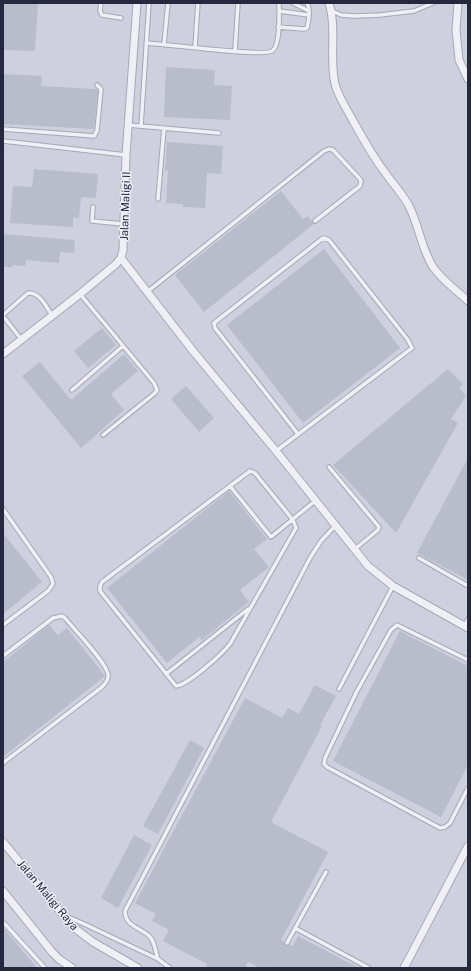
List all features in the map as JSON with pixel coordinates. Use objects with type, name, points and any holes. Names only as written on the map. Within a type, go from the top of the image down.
[{"type":"street","name":"Jalan Maligi II","points":[[121,258],[123,250],[126,155],[137,3]]},
{"type":"street","points":[[458,3],[456,30],[459,60],[468,78]]},
{"type":"street","points":[[330,7],[333,29],[332,51],[335,84],[342,102],[369,149],[408,205],[418,226],[420,239],[425,254],[434,268],[468,301]]},
{"type":"street","points":[[3,354],[80,294],[116,264],[121,258],[193,351],[276,451],[368,566],[394,586],[466,627]]},
{"type":"street","name":"Jalan Maligi Raya","points":[[3,842],[63,915],[83,936],[138,968]]},
{"type":"street","points":[[404,968],[468,846]]},
{"type":"street","points":[[3,891],[52,952],[72,968]]},
{"type":"lane","points":[[101,3],[100,11],[102,15],[121,18]]},
{"type":"lane","points":[[141,126],[149,3]]},
{"type":"lane","points":[[164,44],[168,3]]},
{"type":"lane","points":[[195,47],[198,3]]},
{"type":"lane","points":[[235,51],[238,3]]},
{"type":"lane","points":[[146,43],[263,53],[272,51],[276,47],[280,3]]},
{"type":"lane","points":[[293,3],[309,13]]},
{"type":"lane","points":[[278,27],[305,29],[308,25],[309,13],[307,3]]},
{"type":"lane","points":[[330,7],[341,15],[354,16],[414,10],[433,3]]},
{"type":"lane","points":[[279,11],[309,13]]},
{"type":"lane","points":[[3,129],[94,136],[97,131],[101,89],[97,84]]},
{"type":"lane","points":[[128,124],[219,133]]},
{"type":"lane","points":[[158,199],[164,128]]},
{"type":"lane","points":[[3,141],[126,155]]},
{"type":"lane","points":[[147,292],[324,151],[329,149],[333,150],[360,179],[360,186],[315,221]]},
{"type":"lane","points":[[93,207],[92,221],[124,224]]},
{"type":"lane","points":[[276,451],[412,348],[408,340],[329,240],[323,238],[214,323],[215,328],[298,434]]},
{"type":"lane","points":[[21,339],[3,315],[28,293],[33,293],[39,297],[52,315]]},
{"type":"lane","points":[[80,294],[154,383],[157,390],[103,435]]},
{"type":"lane","points":[[72,390],[123,346]]},
{"type":"lane","points":[[329,468],[379,527],[378,530],[355,549]]},
{"type":"lane","points":[[248,472],[254,472],[293,520],[296,528],[294,535],[250,607],[230,644],[216,658],[187,681],[178,686],[175,685],[100,591],[100,586],[102,582],[230,486],[248,472]]},
{"type":"lane","points":[[230,486],[271,537],[315,501]]},
{"type":"lane","points":[[3,509],[51,576],[52,584],[48,591],[3,625]]},
{"type":"lane","points":[[158,959],[153,940],[127,921],[125,911],[310,558],[321,541],[336,526]]},
{"type":"lane","points":[[419,558],[468,586]]},
{"type":"lane","points":[[339,689],[394,586]]},
{"type":"lane","points":[[166,674],[250,607]]},
{"type":"lane","points":[[3,656],[53,618],[62,616],[66,618],[103,663],[108,672],[108,677],[102,687],[3,763]]},
{"type":"lane","points":[[466,627],[468,619]]},
{"type":"lane","points":[[468,660],[397,625],[394,626],[357,691],[325,758],[324,764],[440,828],[445,827],[450,823],[468,788]]},
{"type":"lane","points":[[287,943],[326,872]]},
{"type":"lane","points":[[63,915],[82,922],[158,959],[170,968]]},
{"type":"lane","points":[[3,922],[45,968]]},
{"type":"lane","points":[[295,928],[369,968]]},
{"type":"shaded area","points":[[3,3],[467,3],[468,968],[3,968]]},
{"type":"building","points":[[3,3],[38,3],[35,51],[3,50]]},
{"type":"building","points":[[166,67],[215,70],[214,85],[232,86],[230,120],[164,117]]},
{"type":"building","points":[[3,74],[42,76],[41,86],[98,90],[94,129],[3,124]]},
{"type":"building","points":[[167,142],[223,146],[221,174],[207,173],[205,208],[183,207],[183,204],[166,203],[168,170],[165,170]]},
{"type":"building","points":[[34,169],[98,174],[96,198],[81,197],[79,218],[73,217],[73,227],[10,223],[13,186],[32,187]]},
{"type":"building","points":[[281,191],[303,219],[308,216],[314,224],[204,312],[175,275]]},
{"type":"building","points":[[3,234],[75,240],[74,253],[60,252],[59,263],[26,260],[25,266],[13,265],[12,267],[3,267]]},
{"type":"building","points":[[324,249],[400,348],[303,423],[227,325]]},
{"type":"building","points":[[102,328],[116,345],[88,368],[74,351]]},
{"type":"building","points":[[124,354],[138,371],[111,394],[124,410],[81,448],[22,376],[40,362],[71,400]]},
{"type":"building","points":[[448,369],[463,384],[459,388],[466,396],[451,419],[458,423],[396,533],[333,465]]},
{"type":"building","points":[[186,386],[214,418],[199,432],[171,399]]},
{"type":"building","points":[[468,458],[468,580],[417,553]]},
{"type":"building","points":[[229,491],[267,539],[254,549],[269,567],[240,590],[249,602],[202,640],[199,637],[167,663],[107,588]]},
{"type":"building","points":[[3,533],[42,582],[3,614]]},
{"type":"building","points":[[49,625],[58,635],[67,628],[105,676],[3,757],[3,662]]},
{"type":"building","points":[[400,631],[468,666],[468,765],[441,817],[333,761]]},
{"type":"building","points":[[315,685],[336,696],[320,725],[322,726],[271,822],[328,852],[281,940],[286,946],[293,946],[298,936],[359,968],[272,968],[268,966],[267,968],[259,968],[248,962],[245,968],[209,968],[206,966],[207,964],[163,941],[169,930],[152,921],[156,914],[135,903],[245,698],[282,718],[288,708],[299,714]]},
{"type":"building","points":[[190,740],[204,748],[158,834],[143,826]]},
{"type":"building","points":[[134,835],[152,845],[118,908],[101,898]]},
{"type":"building","points":[[3,927],[37,968],[3,968]]}]
